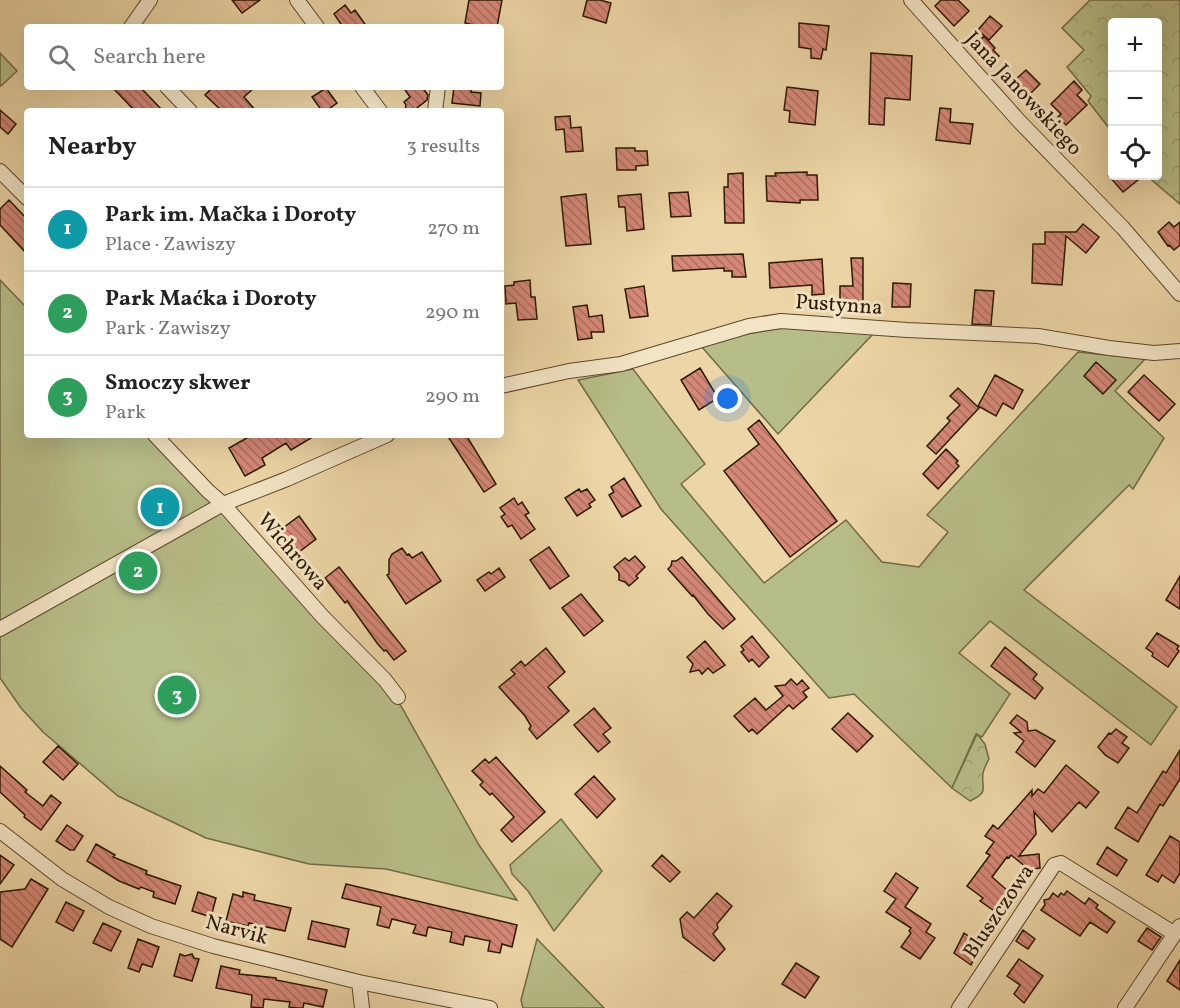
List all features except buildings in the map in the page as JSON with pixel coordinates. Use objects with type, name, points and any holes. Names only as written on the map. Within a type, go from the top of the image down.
[{"type":"street","points":[[133,24],[150,0]]},
{"type":"street","points":[[297,0],[315,24]]},
{"type":"street","name":"Jana Janowskiego","points":[[911,0],[1019,121],[1123,228],[1180,294]]},
{"type":"street","points":[[170,90],[187,108]]},
{"type":"street","points":[[364,90],[378,108]]},
{"type":"street","points":[[435,108],[438,90]]},
{"type":"street","points":[[0,171],[24,195]]},
{"type":"street","name":"Pustynna","points":[[504,385],[569,371],[621,364],[750,326],[781,321],[1038,336],[1109,348],[1154,352],[1180,351]]},
{"type":"street","name":"Wichrowa","points":[[158,438],[223,504],[322,616],[378,672],[398,697]]},
{"type":"street","points":[[0,629],[223,504],[380,438]]},
{"type":"street","name":"Narvik","points":[[0,831],[62,879],[109,907],[151,926],[213,946],[359,982],[490,1008]]},
{"type":"street","name":"Bluszczowa","points":[[959,1008],[1054,865],[1061,863],[1178,930],[1125,1008]]},
{"type":"street","points":[[359,982],[362,1008]]},
{"type":"green space","points":[[1090,0],[1180,0],[1180,204],[1152,180],[1162,180],[1162,18],[1108,18],[1108,127],[1088,101],[1091,96],[1067,67],[1084,50],[1062,28]]},
{"type":"green space","points":[[0,53],[17,71],[1,86],[0,84]]},
{"type":"green space","points":[[0,280],[24,305],[24,438],[151,438],[370,667],[401,706],[479,845],[517,900],[386,869],[309,864],[206,838],[118,796],[43,732],[21,708],[0,678]]},
{"type":"green space","points":[[788,327],[873,334],[778,434],[701,346],[741,335]]},
{"type":"green space","points":[[1078,352],[1145,359],[1115,391],[1164,438],[1133,489],[1129,485],[1024,590],[1177,707],[1151,745],[990,621],[959,653],[1010,694],[982,737],[976,734],[952,788],[854,694],[829,698],[661,509],[578,380],[633,369],[705,464],[681,484],[764,583],[846,520],[882,562],[919,567],[948,532],[927,515]]},
{"type":"green space","points":[[977,734],[985,744],[989,759],[983,773],[983,790],[980,795],[970,801],[952,788]]},
{"type":"green space","points":[[561,819],[602,871],[554,931],[528,891],[512,874],[510,865]]},
{"type":"green space","points":[[537,939],[604,1008],[523,1008],[521,1000]]},
{"type":"place","name":"Park im. Mačka i Doroty","points":[[160,507]]},
{"type":"place","name":"Park Maćka i Doroty","points":[[138,571]]},
{"type":"place","name":"Smoczy skwer","points":[[177,695]]}]
